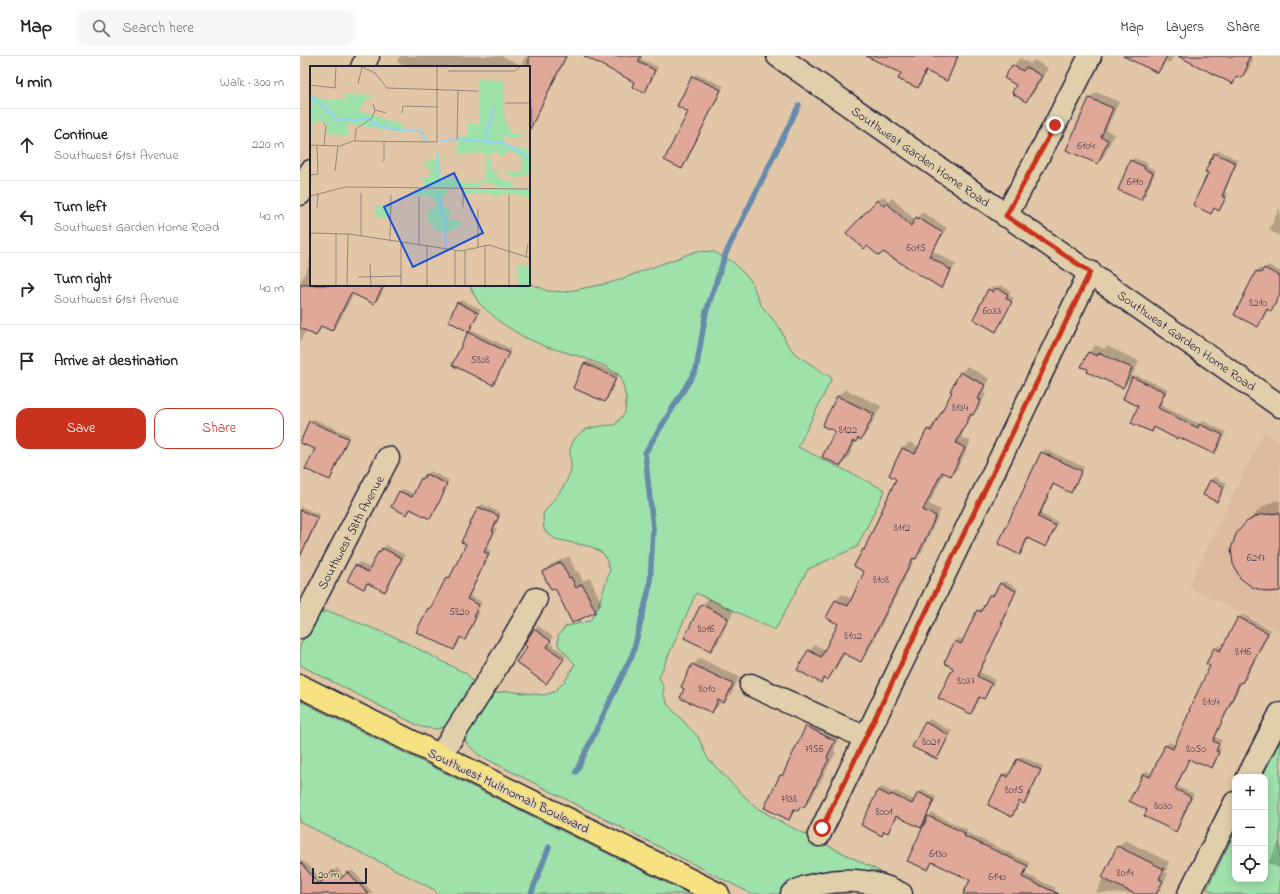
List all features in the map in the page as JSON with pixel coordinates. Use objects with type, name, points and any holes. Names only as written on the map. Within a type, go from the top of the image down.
[{"type":"main road","name":"Southwest Multnomah Boulevard","points":[[300,686],[718,894]]},
{"type":"street","points":[[363,66],[368,56]]},
{"type":"street","name":"Southwest Garden Home Road","points":[[778,56],[1006,216],[1090,272],[1280,405]]},
{"type":"street","points":[[1006,216],[1090,56]]},
{"type":"street","points":[[300,194],[310,173]]},
{"type":"street","points":[[819,835],[1090,272]]},
{"type":"street","name":"Southwest 58th Avenue","points":[[300,627],[306,600],[388,458]]},
{"type":"street","points":[[440,756],[491,676],[536,599]]},
{"type":"street","points":[[751,685],[866,738]]},
{"type":"street","points":[[1250,774],[1280,714]]},
{"type":"street","points":[[1189,894],[1232,809]]},
{"type":"street","points":[[792,894],[807,887],[836,881],[865,882],[880,885],[901,894]]},
{"type":"shaded area","points":[[1264,431],[1280,442],[1280,632],[1188,587]]},
{"type":"green space","points":[[697,251],[714,252],[733,262],[751,281],[761,305],[780,328],[786,342],[795,354],[832,378],[798,447],[885,490],[857,547],[808,569],[775,630],[696,593],[659,677],[664,688],[663,694],[668,705],[698,737],[708,759],[755,807],[785,824],[881,872],[783,894],[752,894],[479,755],[468,745],[462,735],[486,696],[506,691],[544,695],[554,692],[565,681],[575,664],[558,645],[558,636],[566,626],[590,621],[598,607],[610,570],[604,554],[592,547],[555,539],[544,530],[543,514],[559,493],[569,475],[571,469],[570,450],[573,442],[582,432],[587,429],[615,425],[625,413],[626,398],[621,377],[607,367],[582,357],[544,346],[522,336],[500,322],[479,303],[471,289],[471,286],[530,286],[530,283],[548,291],[564,292],[610,283]]},
{"type":"green space","points":[[328,611],[395,637],[467,674],[473,682],[474,691],[451,725],[437,729],[421,727],[300,665],[300,646],[315,615]]},
{"type":"green space","points":[[300,701],[689,894],[438,894],[433,889],[300,822]]},
{"type":"green space","points":[[1280,740],[1280,894],[1217,894],[1207,889],[1232,838],[1232,882],[1268,882],[1268,774],[1263,774]]},
{"type":"building","points":[[529,56],[566,56],[530,129],[530,66]]},
{"type":"building","points":[[584,56],[641,56],[638,62],[655,70],[645,93],[632,87],[634,82]]},
{"type":"building","points":[[866,56],[958,56],[947,81],[926,71],[918,88],[898,79],[901,73]]},
{"type":"building","points":[[1123,56],[1167,56],[1158,73]]},
{"type":"building","points":[[1178,56],[1250,56],[1242,78],[1237,76],[1233,84]]},
{"type":"building","points":[[1012,65],[1023,71],[1026,67],[1042,76],[1026,102],[1012,93],[1016,85],[1004,78]]},
{"type":"building","points":[[692,76],[721,90],[682,169],[664,160],[688,112],[677,106]]},
{"type":"building","points":[[1089,98],[1113,108],[1101,137],[1108,140],[1098,164],[1066,150]]},
{"type":"building","points":[[1214,153],[1236,163],[1222,196],[1226,197],[1219,211],[1214,208],[1211,214],[1193,205],[1208,173],[1205,172]]},
{"type":"building","points":[[1130,160],[1145,167],[1144,169],[1153,173],[1141,200],[1118,190]]},
{"type":"building","points":[[877,200],[884,206],[887,203],[911,226],[916,217],[943,233],[929,256],[951,270],[941,288],[883,252],[879,256],[867,246],[864,249],[846,233]]},
{"type":"building","points":[[1264,268],[1280,276],[1280,294],[1271,312],[1267,309],[1258,327],[1234,315],[1256,271],[1261,273]]},
{"type":"building","points":[[300,285],[383,286],[374,304],[351,293],[332,331],[321,326],[316,336],[300,328]]},
{"type":"building","points":[[996,288],[1008,294],[1006,298],[1012,302],[996,332],[973,319],[988,289],[993,292]]},
{"type":"building","points":[[457,302],[478,313],[469,332],[448,321]]},
{"type":"building","points":[[468,332],[509,353],[493,385],[452,365]]},
{"type":"building","points":[[1088,352],[1097,356],[1099,353],[1132,368],[1123,388],[1087,372],[1088,369],[1081,367]]},
{"type":"building","points":[[584,363],[616,378],[605,402],[573,388]]},
{"type":"building","points":[[960,372],[985,385],[978,399],[981,400],[973,415],[971,414],[956,443],[965,448],[951,476],[942,472],[923,510],[936,516],[916,559],[913,558],[861,662],[843,653],[828,680],[824,678],[821,683],[797,670],[808,650],[821,657],[838,624],[826,618],[835,600],[848,606],[864,572],[854,566],[863,549],[864,550],[896,479],[889,475],[902,448],[915,454],[927,429],[931,431],[952,392],[950,391]]},
{"type":"building","points":[[1132,377],[1165,392],[1158,408],[1198,428],[1199,424],[1223,435],[1214,454],[1178,437],[1177,439],[1154,427],[1152,432],[1131,423],[1138,406],[1123,399]]},
{"type":"building","points":[[837,396],[874,414],[861,440],[858,438],[856,442],[853,441],[841,466],[822,457],[835,431],[822,426]]},
{"type":"building","points":[[309,421],[348,438],[330,480],[305,469],[315,449],[300,443]]},
{"type":"building","points":[[1041,452],[1082,471],[1071,493],[1053,484],[1038,517],[1056,526],[1046,547],[1027,538],[1020,555],[998,544]]},
{"type":"building","points":[[426,474],[447,484],[443,492],[444,493],[430,519],[410,509],[407,515],[391,507],[399,491],[412,497],[421,478],[423,479]]},
{"type":"building","points":[[1210,480],[1224,487],[1217,502],[1203,495]]},
{"type":"building","points":[[478,507],[499,516],[492,531],[494,532],[484,552],[489,554],[467,599],[479,605],[474,616],[476,617],[465,640],[460,637],[454,650],[416,632],[446,578],[449,579],[466,544],[461,542]]},
{"type":"building","points":[[300,510],[318,518],[300,557]]},
{"type":"building","points":[[1280,513],[1280,591],[1267,592],[1252,587],[1240,578],[1233,564],[1231,549],[1236,534],[1246,522],[1259,515]]},
{"type":"building","points":[[382,548],[402,558],[385,592],[367,583],[364,589],[347,581],[355,565],[368,572],[378,552],[380,553]]},
{"type":"building","points":[[561,562],[576,588],[582,584],[596,612],[572,623],[555,588],[551,590],[542,572]]},
{"type":"building","points":[[1000,583],[1016,591],[1001,623],[1003,623],[977,676],[992,684],[984,699],[979,697],[971,714],[938,698],[953,668],[944,663],[955,641],[961,644],[977,610],[981,612],[989,595],[993,596]]},
{"type":"building","points":[[701,604],[728,618],[711,651],[684,638]]},
{"type":"building","points":[[1238,617],[1268,633],[1242,683],[1240,682],[1213,741],[1219,744],[1216,751],[1219,752],[1212,768],[1189,759],[1175,789],[1191,797],[1176,832],[1144,816],[1147,810],[1129,801],[1143,774],[1150,777],[1165,745],[1173,749],[1189,710],[1210,666],[1206,664],[1214,648],[1220,651]]},
{"type":"building","points":[[534,629],[551,641],[547,647],[564,659],[546,684],[516,662],[527,647],[524,644]]},
{"type":"building","points":[[692,664],[733,684],[724,703],[718,700],[712,713],[680,698],[684,689],[681,687]]},
{"type":"building","points":[[925,722],[949,735],[937,759],[912,747]]},
{"type":"building","points":[[806,726],[835,741],[827,758],[829,759],[804,808],[801,806],[798,811],[794,809],[789,820],[764,808],[780,775],[782,776]]},
{"type":"building","points":[[1017,759],[1041,770],[1024,804],[1019,801],[1012,817],[988,805],[1003,774],[1008,777]]},
{"type":"building","points":[[878,790],[890,796],[891,794],[912,804],[918,792],[934,800],[921,828],[896,816],[888,833],[884,831],[882,836],[861,825]]},
{"type":"building","points":[[928,816],[965,833],[964,836],[1028,866],[1022,877],[1059,894],[963,894],[970,880],[932,862],[928,870],[907,861]]},
{"type":"building","points":[[1117,846],[1164,869],[1159,879],[1163,881],[1156,894],[1135,894],[1102,878]]},
{"type":"building","points":[[300,862],[319,884],[333,871],[340,879],[348,872],[368,894],[300,894]]},
{"type":"waterway","points":[[576,772],[633,653],[650,585],[653,528],[645,453],[696,370],[706,312],[726,253],[799,105]]},
{"type":"waterway","points":[[531,894],[549,847]]},
{"type":"route","points":[[822,828],[1090,272],[1006,216],[1055,125]]}]
